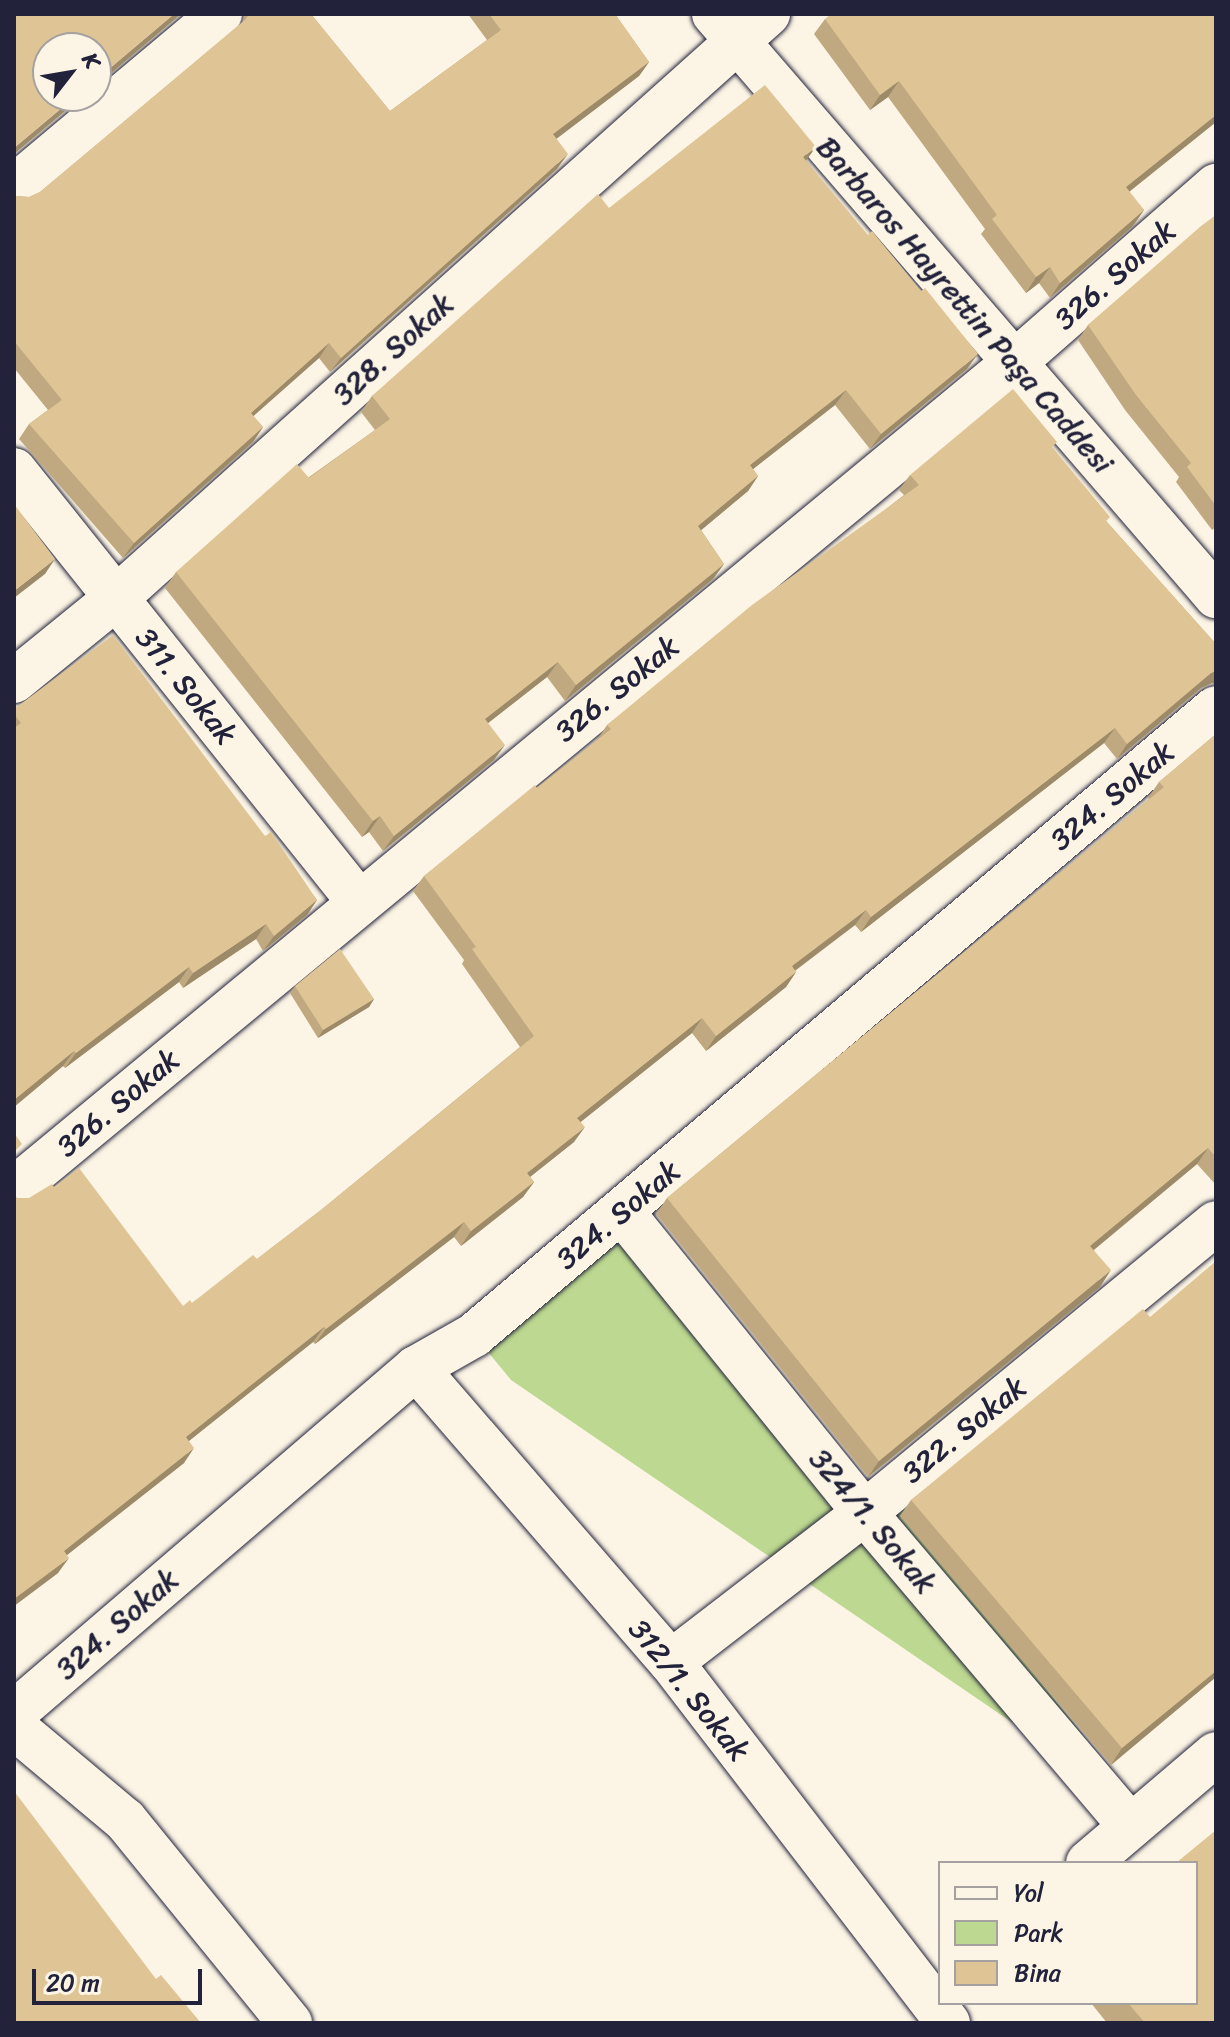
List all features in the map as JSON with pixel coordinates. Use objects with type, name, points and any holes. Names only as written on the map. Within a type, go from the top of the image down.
[{"type":"street","points":[[14,187],[220,14]]},
{"type":"street","name":"Barbaros Hayrettin Paşa Caddesi","points":[[739,23],[1016,361],[1216,596]]},
{"type":"street","name":"328. Sokak","points":[[14,681],[115,599],[739,23]]},
{"type":"street","name":"326. Sokak","points":[[14,1189],[1016,361],[1216,186]]},
{"type":"street","name":"311. Sokak","points":[[14,470],[359,902]]},
{"type":"street","name":"324. Sokak","points":[[14,1713],[416,1368],[474,1335],[1216,708]]},
{"type":"street","name":"324/1. Sokak","points":[[622,1212],[864,1512],[1130,1826]]},
{"type":"street","name":"322. Sokak","points":[[671,1662],[864,1512],[1216,1223]]},
{"type":"street","name":"312/1. Sokak","points":[[416,1368],[671,1662],[930,2009]]},
{"type":"street","points":[[14,1727],[125,1820],[290,2023]]},
{"type":"street","points":[[1090,1861],[1216,1754]]},
{"type":"green space","points":[[615,1218],[857,1518],[891,1494],[1146,1814],[511,1380],[474,1335]]},
{"type":"building","points":[[14,14],[174,14],[112,66],[112,32],[32,32],[32,112],[57,112],[14,148]]},
{"type":"building","points":[[249,14],[311,14],[390,111],[501,30],[489,14],[615,14],[649,62],[553,134],[568,154],[341,358],[329,343],[251,413],[263,427],[134,543],[29,424],[62,400],[14,341],[14,194],[29,197],[40,192]]},
{"type":"building","points":[[831,14],[1216,14],[1216,115],[1126,187],[1144,210],[1060,283],[1050,267],[1036,277],[992,219],[997,215],[899,81],[880,95],[825,19]]},
{"type":"building","points":[[765,85],[816,147],[803,157],[868,235],[872,231],[921,291],[925,288],[978,354],[881,434],[846,390],[750,465],[758,476],[698,526],[724,564],[576,685],[558,662],[485,719],[505,745],[394,836],[380,816],[373,821],[176,572],[297,464],[309,478],[390,419],[372,396],[598,194],[609,208]]},
{"type":"building","points":[[1216,215],[1216,506],[1187,467],[1191,463],[1136,395],[1088,325]]},
{"type":"building","points":[[1013,389],[1057,442],[1052,447],[1110,517],[1106,521],[1216,644],[1216,671],[1127,744],[1115,728],[871,917],[866,910],[792,966],[796,972],[716,1036],[702,1018],[577,1118],[585,1127],[527,1173],[534,1182],[471,1231],[464,1222],[326,1329],[324,1327],[186,1437],[194,1448],[64,1551],[69,1558],[14,1599],[14,1196],[29,1198],[52,1184],[54,1187],[79,1168],[183,1306],[190,1300],[192,1303],[253,1255],[257,1259],[321,1210],[534,1036],[472,949],[476,947],[424,876],[535,785],[537,788],[611,729],[607,725],[752,605],[919,485],[910,475]]},
{"type":"building","points":[[14,504],[55,559],[14,591]]},
{"type":"building","points":[[113,635],[265,836],[271,832],[317,900],[274,936],[266,924],[193,973],[189,967],[76,1053],[74,1051],[14,1100],[14,728],[21,723],[14,709]]},
{"type":"building","points":[[1216,734],[1216,1157],[1208,1148],[1090,1246],[1111,1270],[879,1461],[667,1198],[1164,787],[1159,782]]},
{"type":"building","points":[[340,949],[374,999],[323,1030],[295,986]]},
{"type":"building","points":[[14,1133],[22,1144],[14,1152]]},
{"type":"building","points":[[1216,1261],[1216,1671],[1122,1748],[911,1500],[1143,1309],[1150,1317]]},
{"type":"building","points":[[14,1791],[156,1979],[161,1975],[201,2023],[14,2023]]},
{"type":"building","points":[[1216,1830],[1216,2023],[1145,2023],[1130,2005],[1198,2005],[1198,1861],[1178,1861]]}]
